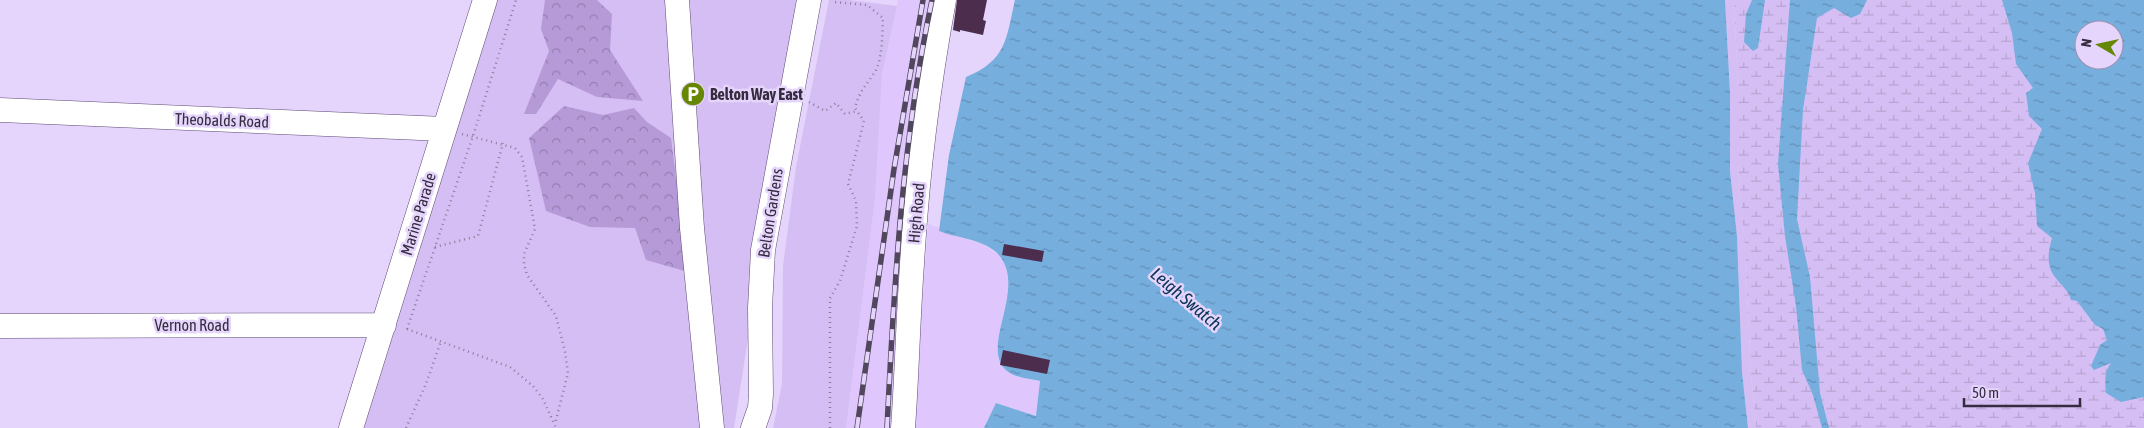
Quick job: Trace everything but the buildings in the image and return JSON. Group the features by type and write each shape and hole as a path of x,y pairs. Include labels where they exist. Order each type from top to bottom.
{"street":[{"name":"Marine Parade","path":"351,428 485,0"},
{"path":"677,0 692,228 712,428"},
{"name":"Belton Gardens","path":"752,428 760,408 761,394 760,308 765,231 809,0"},
{"name":"High Road","path":"903,428 912,263 922,150 932,67 944,0"},
{"name":"Theobalds Road","path":"0,110 444,129"},
{"name":"Vernon Road","path":"0,326 384,325"}],"path":[{"path":"407,329 473,136 516,0"},
{"path":"830,428 830,298 840,281 857,226 856,201 848,184 864,120 855,108 860,92 876,68 882,42 883,18 867,6 834,2"},
{"path":"809,102 826,111 836,104 846,114 857,111"},
{"path":"444,129 502,143 515,148 522,157 535,229 524,254 524,264 527,275 556,316 568,373 555,424"},
{"path":"435,247 478,236 502,143"},
{"path":"384,325 407,329 510,367 543,399 556,428"},
{"path":"406,428 426,384 442,341"}],"shaded area":[{"path":"898,0 942,0 897,428 846,428 875,199 882,74"},
{"path":"928,224 939,228 939,231 983,244 997,254 1006,266 1009,290 998,342 1015,376 1040,381 1037,416 996,403 984,428 913,428"}],"green space":[{"path":"495,0 801,0 734,428 362,428"},
{"path":"545,0 597,0 612,14 610,50 643,101 597,97 558,79 536,114 524,114 549,51 541,29"},
{"path":"829,0 849,0 897,6 882,74 875,199 846,428 773,428 782,384 783,266 796,167"},
{"path":"1725,0 1734,0 1738,89 1738,167 1756,428 1748,428 1742,372 1737,236 1730,171 1730,92"},
{"path":"1734,0 2144,0 2144,428 1756,428 1738,167 1738,89"},
{"path":"564,106 603,115 634,108 647,122 671,138 688,272 646,260 635,228 590,227 546,211 529,138"}],"water":[{"name":"Leigh Swatch","path":"1015,0 1725,0 1730,92 1730,171 1737,236 1742,372 1748,428 984,428 996,403 1036,416 1040,381 1013,375 1001,363 998,350 999,334 1007,300 1008,283 1005,266 996,252 976,241 939,231 949,155 966,77 990,63 997,55 1006,37"},
{"path":"1752,0 1765,0 1758,48 1753,51 1744,42 1746,14"},
{"path":"1790,0 1867,0 1860,14 1851,18 1834,8 1817,18 1803,110 1797,219 1810,277 1820,393 1829,428 1822,428 1813,395 1802,370 1778,164"},
{"path":"2002,0 2144,0 2144,397 2121,402 2106,393 2106,373 2111,363 2094,370 2091,366 2100,345 2107,340 2103,329 2095,325 2077,301 2071,300 2050,268 2049,253 2052,238 2037,226 2035,193 2028,163 2042,129 2029,116 2026,93 2033,88 2016,64 2012,33"}],"railway":[{"path":"857,428 894,169 923,0"},
{"path":"887,428 896,267 906,160 913,106 932,0"}],"place":[{"name":"Belton Way East","path":"693,94"}]}
